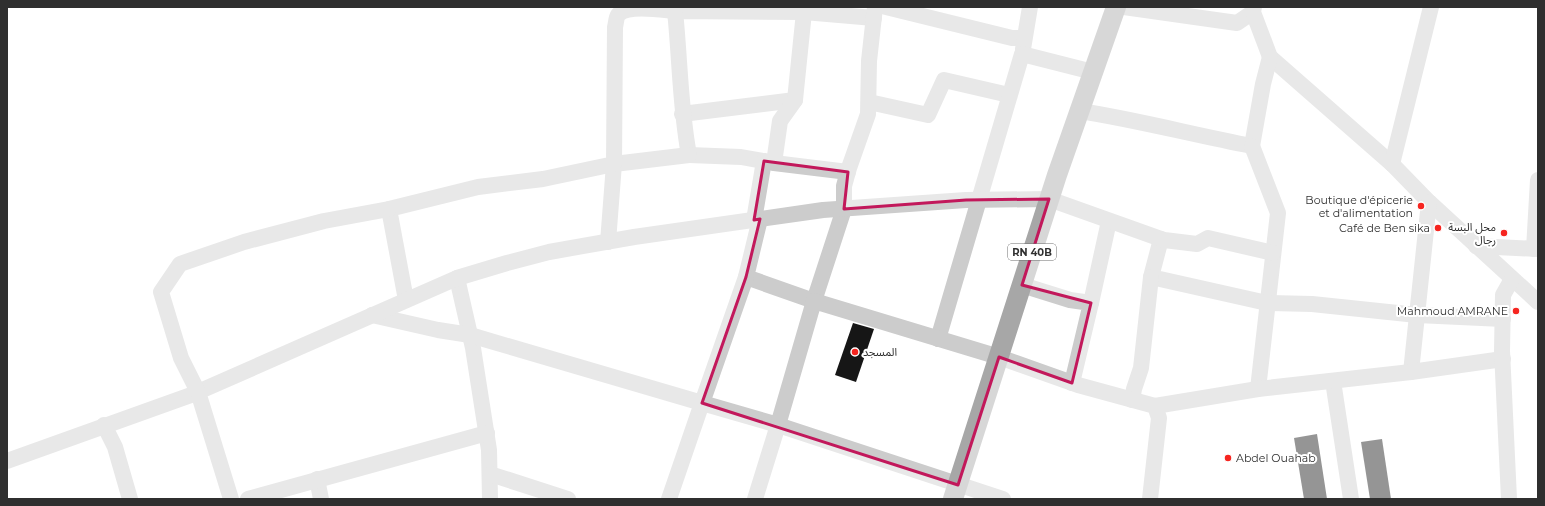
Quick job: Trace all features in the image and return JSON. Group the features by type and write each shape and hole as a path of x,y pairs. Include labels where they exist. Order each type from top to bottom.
{"main road":[{"name":"RN 40B","path":"956,492 1049,199 1116,7"}],"street":[{"path":"886,7 1012,38 1024,38"},
{"path":"938,339 1022,54 1030,7"},
{"path":"1124,7 1237,24 1254,9 1270,57 1392,164 1429,202 1538,302"},
{"path":"1392,164 1431,7"},
{"path":"608,242 614,164 615,28 618,16 624,10 640,8 675,11 804,9 874,12 868,114 844,186 844,209 814,301 755,499"},
{"path":"669,499 746,277 769,162 780,121 795,100 804,9"},
{"path":"675,11 681,72 682,114 689,155"},
{"path":"1022,54 1093,72"},
{"path":"1258,389 1278,213 1252,146 1263,84 1270,57"},
{"path":"869,102 928,115 944,80 1009,95"},
{"path":"682,114 795,100"},
{"path":"1080,111 1124,118 1186,133 1252,146"},
{"path":"231,499 198,392 181,358 161,292 180,264 244,242 324,221 389,209 478,188 543,179 614,164 689,155 741,157 848,172"},
{"path":"1476,246 1536,249 1538,180"},
{"path":"7,461 198,392 457,278 521,259 608,242 757,219 844,209 978,200 1049,199 1161,239 1196,244 1208,238 1273,253"},
{"path":"1411,372 1429,202"},
{"path":"389,209 406,300"},
{"path":"1072,383 1109,221"},
{"path":"1132,400 1141,368 1151,277 1161,239"},
{"path":"746,277 814,301 999,357 1072,383 1155,406 1258,389 1411,372 1503,359"},
{"path":"1151,277 1267,302 1312,304 1417,315 1503,319"},
{"path":"457,278 470,335 487,433 489,450 490,499"},
{"path":"1509,499 1503,359 1503,295 1512,279"},
{"path":"1022,285 1070,300 1091,303"},
{"path":"372,315 438,330 470,335 778,425 956,492 1003,499"},
{"path":"1333,381 1351,499"},
{"path":"1150,499 1160,418 1155,406"},
{"path":"104,425 115,447 130,499"},
{"path":"248,499 487,433"},
{"path":"490,474 568,499"},
{"path":"317,479 321,499"}],"highlighted area":[{"path":"764,161 848,172 844,209 966,200 1049,199 1022,285 1091,303 1072,383 999,357 958,485 702,403 746,277 760,219 754,220"}],"building":[{"name":"المسجد","path":"853,323 874,329 856,382 835,375"},
{"path":"1317,434 1327,499 1304,499 1294,438"},
{"path":"1382,439 1391,499 1370,499 1361,442"}],"place":[{"name":"Boutique d'épicerie et d'alimentation","path":"1421,206"},
{"name":"Café de Ben sika","path":"1438,228"},
{"name":"محل البسة رجال","path":"1504,233"},
{"name":"Mahmoud AMRANE","path":"1516,311"},
{"name":"المسجد","path":"855,352"},
{"name":"Abdel Ouahab","path":"1228,458"}]}
